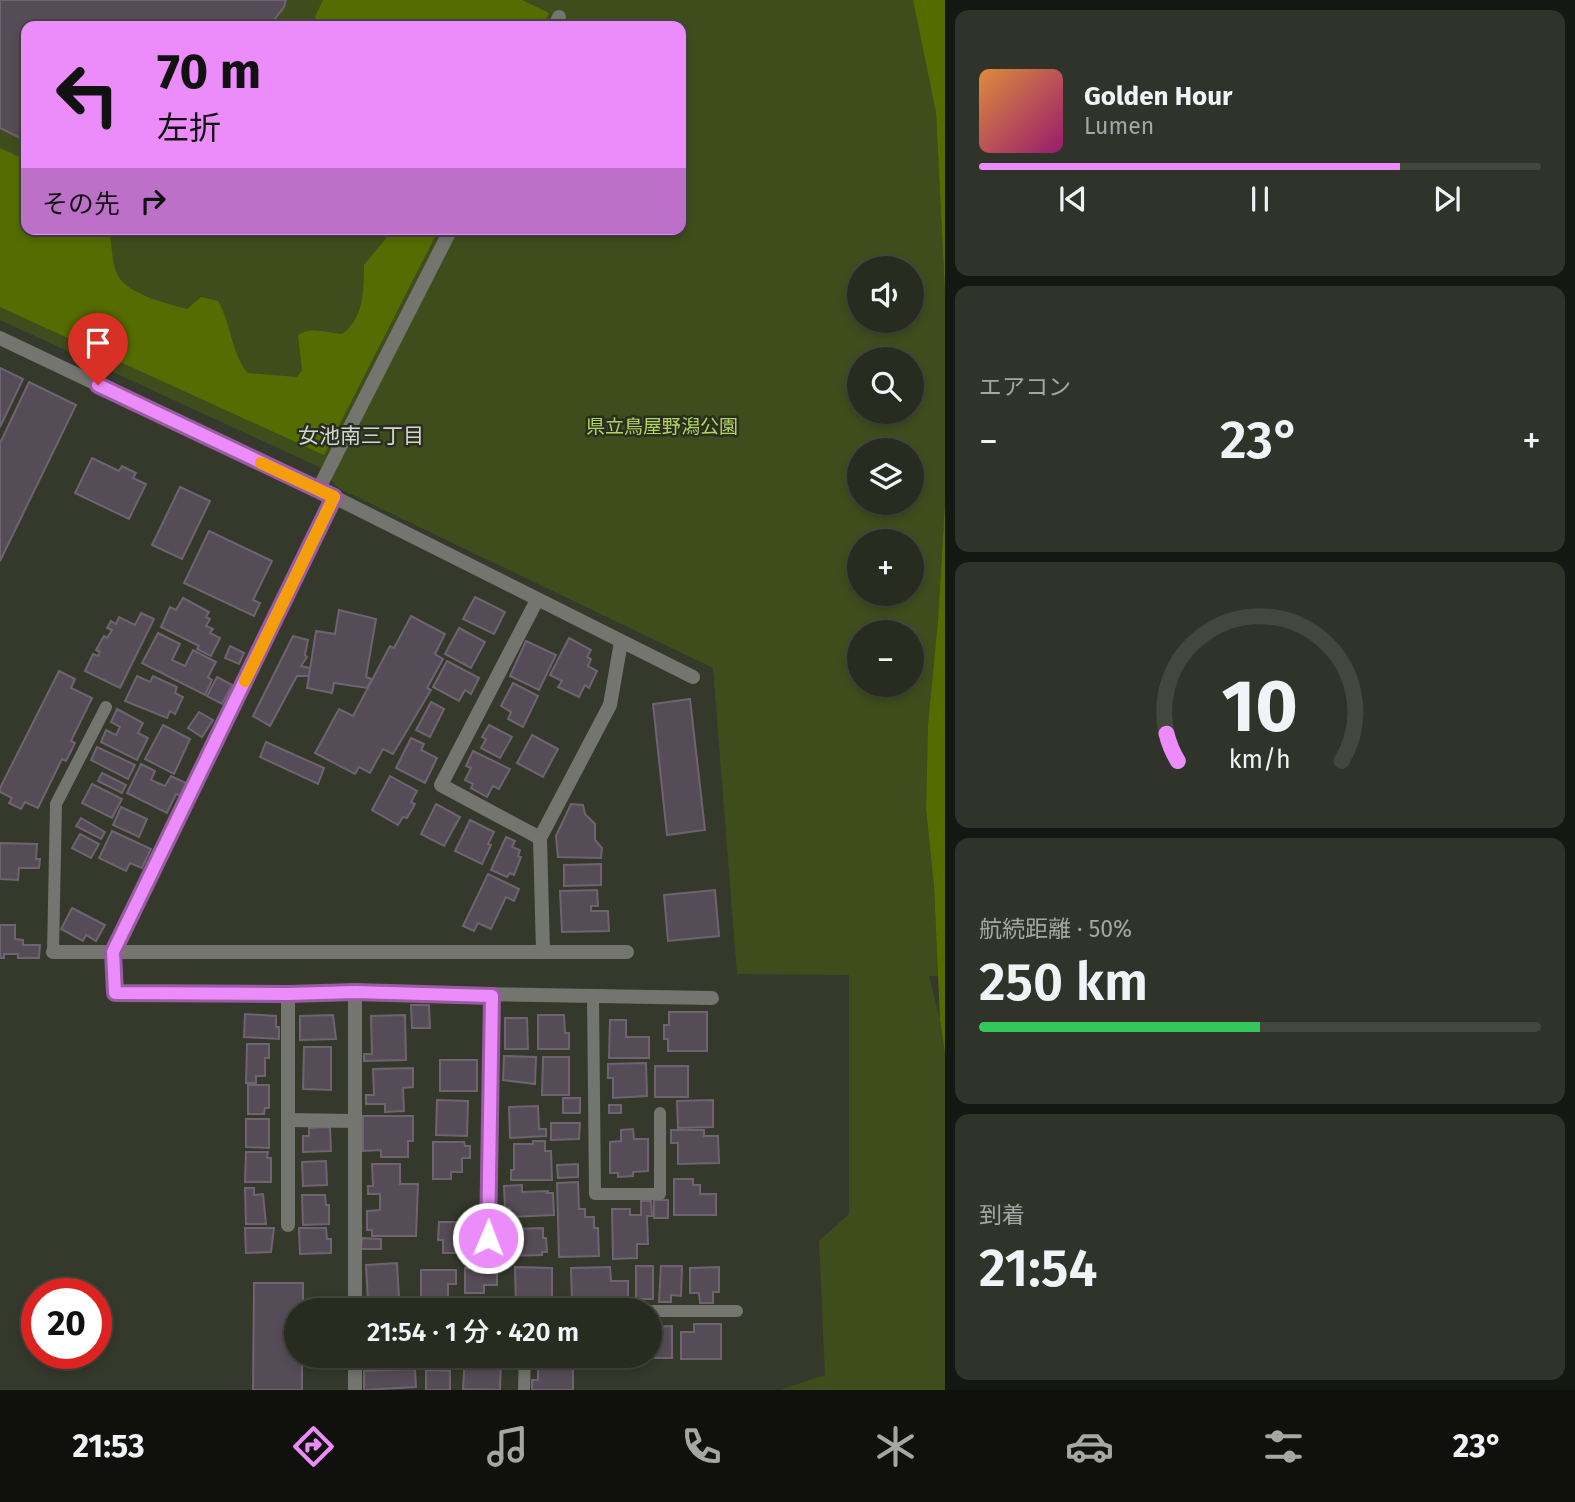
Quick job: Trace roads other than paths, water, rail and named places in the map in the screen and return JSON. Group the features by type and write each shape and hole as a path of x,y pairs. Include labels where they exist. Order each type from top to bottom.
{"street":[{"path":"318,490 448,235"},
{"path":"0,338 334,497 693,677"},
{"path":"334,497 113,952 115,993 355,992 712,998"},
{"path":"537,600 441,785 540,838"},
{"path":"543,952 540,838 610,705 621,642"},
{"path":"53,952 627,952"},
{"path":"355,992 355,1298"},
{"path":"288,994 288,1225"},
{"path":"288,1120 355,1121"},
{"path":"355,1368 355,1390"}],"lane":[{"path":"53,952 56,804 106,707"},
{"path":"488,1238 492,996"},
{"path":"593,997 595,1194 660,1194 660,1113"},
{"path":"662,1311 737,1311"},
{"path":"524,1390 525,1368"}],"district":[{"name":"女池南三丁目","path":"361,436"}],"park label":[{"name":"県立鳥屋野潟公園","path":"662,426"}]}
